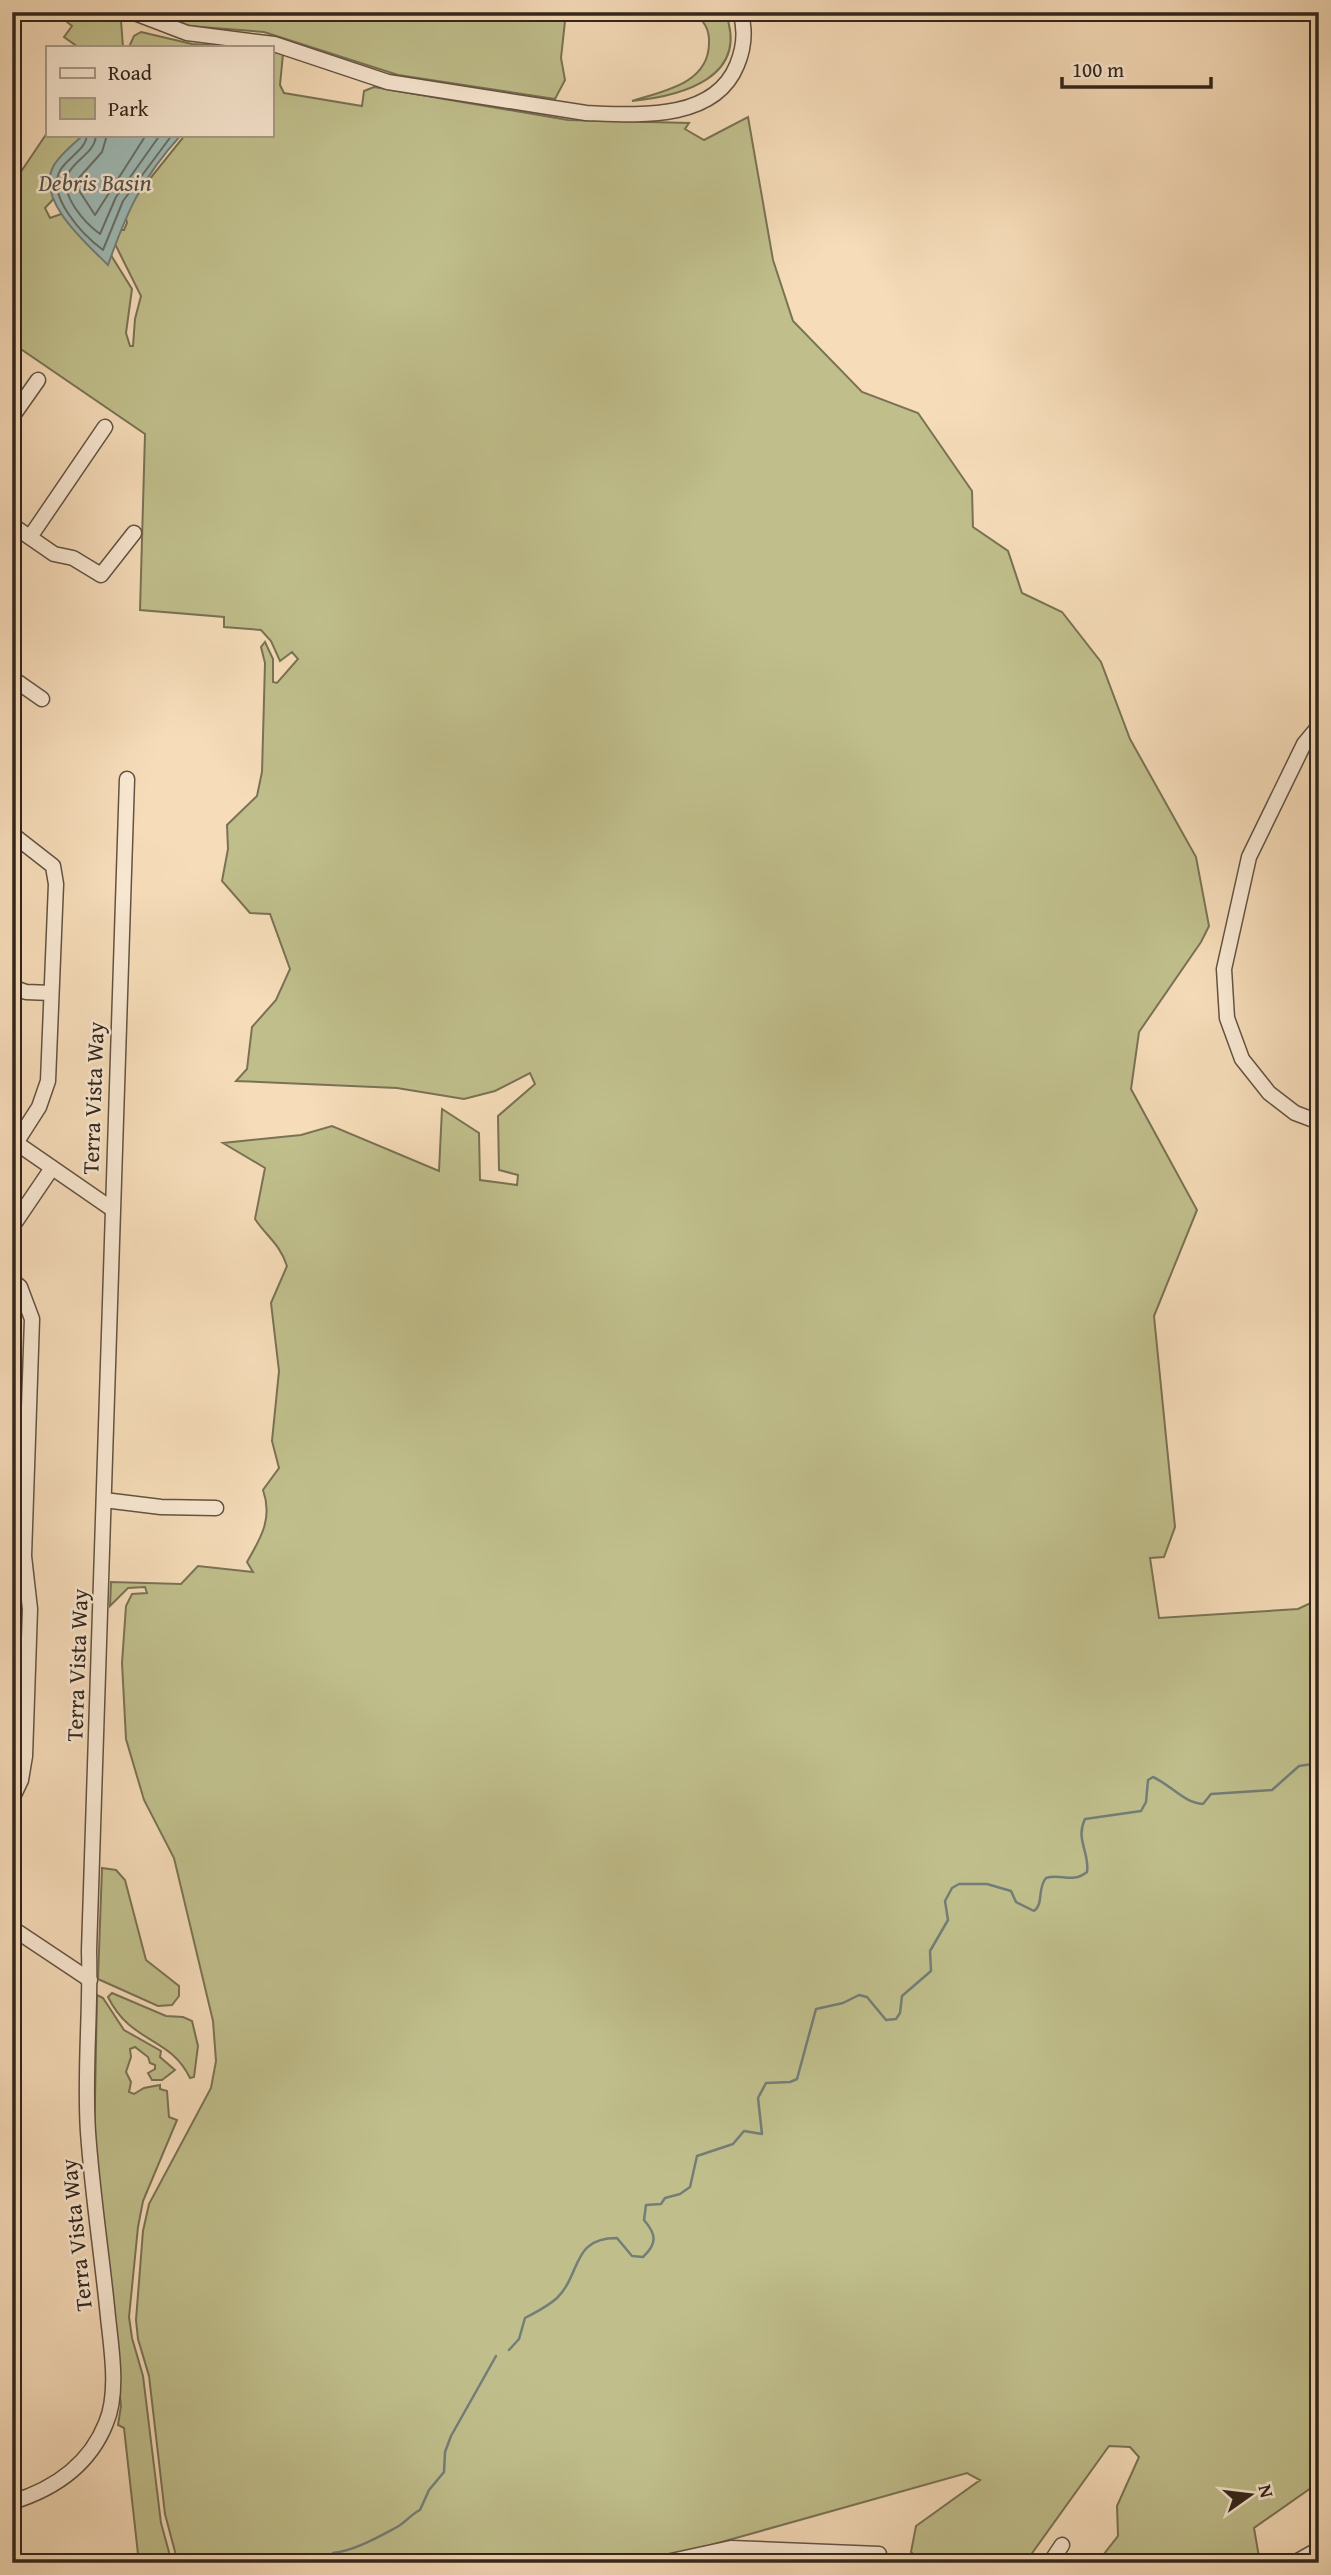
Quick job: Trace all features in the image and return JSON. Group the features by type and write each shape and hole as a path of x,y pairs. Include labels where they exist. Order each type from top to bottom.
{"street":[{"path":"132,12 187,33 274,44 388,82 573,111 614,114 676,110 701,103 717,93 735,71 742,53 744,36 740,12"},
{"path":"12,417 38,380"},
{"path":"30,537 105,427"},
{"path":"12,525 54,554 73,558 102,575 134,533"},
{"path":"12,678 42,699"},
{"path":"1319,726 1304,744 1249,857 1224,969 1227,1018 1242,1059 1269,1093 1295,1113 1319,1122"},
{"name":"Terra Vista Way","path":"12,2502 37,2495 66,2478 87,2456 107,2422 112,2392 111,2346 88,2130 112,1209 127,779"},
{"path":"12,834 38,852 52,866 56,884 48,1081 39,1107 14,1142 112,1209"},
{"path":"12,987 26,992 51,993"},
{"path":"12,1227 52,1168"},
{"path":"12,1280 20,1287 32,1319 23,1556 30,1609 25,1756 21,1780 12,1799"},
{"path":"104,1500 161,1507 216,1508"},
{"path":"12,1927 90,1980"},
{"path":"1050,2563 1062,2545"},
{"path":"726,2563 731,2547"},
{"path":"662,2563 731,2547 877,2558"},
{"path":"1296,2562 1319,2549"}],"green space":[{"path":"71,12 113,12 121,21 123,46 77,46 64,37 72,26 67,22"},
{"path":"160,12 566,12 561,58 565,80 555,99 398,75 264,32 188,26"},
{"path":"693,12 725,12 730,35 728,53 720,68 690,88 632,101 682,84 701,68 707,58 708,34 703,22"},
{"path":"141,32 192,44 222,46 129,46 134,36"},
{"path":"273,52 283,54 280,85 284,93 362,106 364,91 374,87 568,120 689,123 685,129 704,140 748,117 773,260 793,321 862,392 918,413 972,491 973,527 1008,551 1022,593 1062,612 1101,662 1130,739 1196,857 1209,926 1201,942 1139,1032 1131,1089 1197,1210 1154,1316 1175,1527 1164,1557 1150,1558 1159,1618 1298,1609 1319,1599 1318,2483 1254,2528 1260,2563 1091,2563 1100,2559 1118,2536 1117,2506 1139,2457 1130,2447 1109,2446 1025,2563 924,2563 911,2552 916,2526 980,2480 967,2473 647,2563 178,2563 165,2514 149,2376 138,2339 136,2320 143,2231 149,2204 211,2088 216,2061 213,2021 174,1858 144,1800 126,1739 122,1663 126,1606 132,1594 147,1593 145,1587 128,1588 110,1606 111,1582 181,1584 198,1566 253,1572 247,1562 261,1536 266,1519 263,1490 279,1468 272,1441 279,1371 271,1303 287,1266 277,1246 255,1219 265,1168 223,1143 301,1135 332,1126 439,1171 442,1109 479,1133 480,1180 517,1185 518,1175 499,1170 498,1116 535,1084 530,1073 495,1091 464,1099 397,1088 236,1081 247,1069 252,1027 276,1000 290,969 270,914 250,913 222,881 228,849 227,825 257,796 262,772 265,663 261,647 265,642 273,659 273,682 277,683 298,659 292,652 280,661 271,641 261,630 224,627 224,617 140,610 145,434 12,343 12,185 46,134 85,136 61,191 45,208 50,218 81,207 132,289 126,333 130,346 133,346 135,319 141,296 108,230 124,230 127,223 124,211 184,136 273,136"},
{"path":"102,1868 116,1870 125,1880 146,1960 179,1986 179,1996 172,2005 158,2006 98,1979"},
{"path":"112,1993 166,2016 183,2017 192,2021 198,2046 194,2077 190,2078 172,2054 128,2024 108,1997"},
{"path":"97,1995 103,1998 124,2030 161,2051 160,2057 175,2070 162,2080 152,2080 148,2073 155,2069 155,2065 135,2047 130,2049 131,2057 126,2072 131,2082 129,2092 134,2094 144,2088 160,2085 160,2089 167,2091 169,2117 177,2120 143,2201 129,2317 143,2376 161,2523 172,2563 139,2563 124,2428 118,2425 121,2406 94,2151"}],"water":[{"name":"Debris Basin","path":"82,136 180,136 137,196 108,265 66,221 51,194 53,167"}],"waterway":[{"path":"509,2350 519,2339 525,2318 545,2307 565,2288 584,2250 602,2240 617,2238 632,2256 643,2257 654,2239 644,2220 646,2205 661,2204 665,2198 680,2194 690,2187 697,2156 733,2144 744,2131 762,2134 758,2098 766,2083 797,2079 816,2009 843,2003 859,1995 867,1997 886,2020 896,2019 900,2013 902,1996 931,1971 930,1951 948,1920 945,1901 952,1888 959,1884 987,1884 1011,1891 1016,1902 1034,1911 1039,1904 1046,1878 1071,1878 1087,1872 1082,1840 1085,1819 1141,1811 1146,1802 1148,1780 1153,1777 1184,1797 1203,1804 1211,1794 1272,1790 1299,1766 1319,1763"},
{"path":"328,2563 333,2553 349,2550 374,2539 420,2510 429,2490 444,2472 445,2452 451,2436 496,2356"}]}
